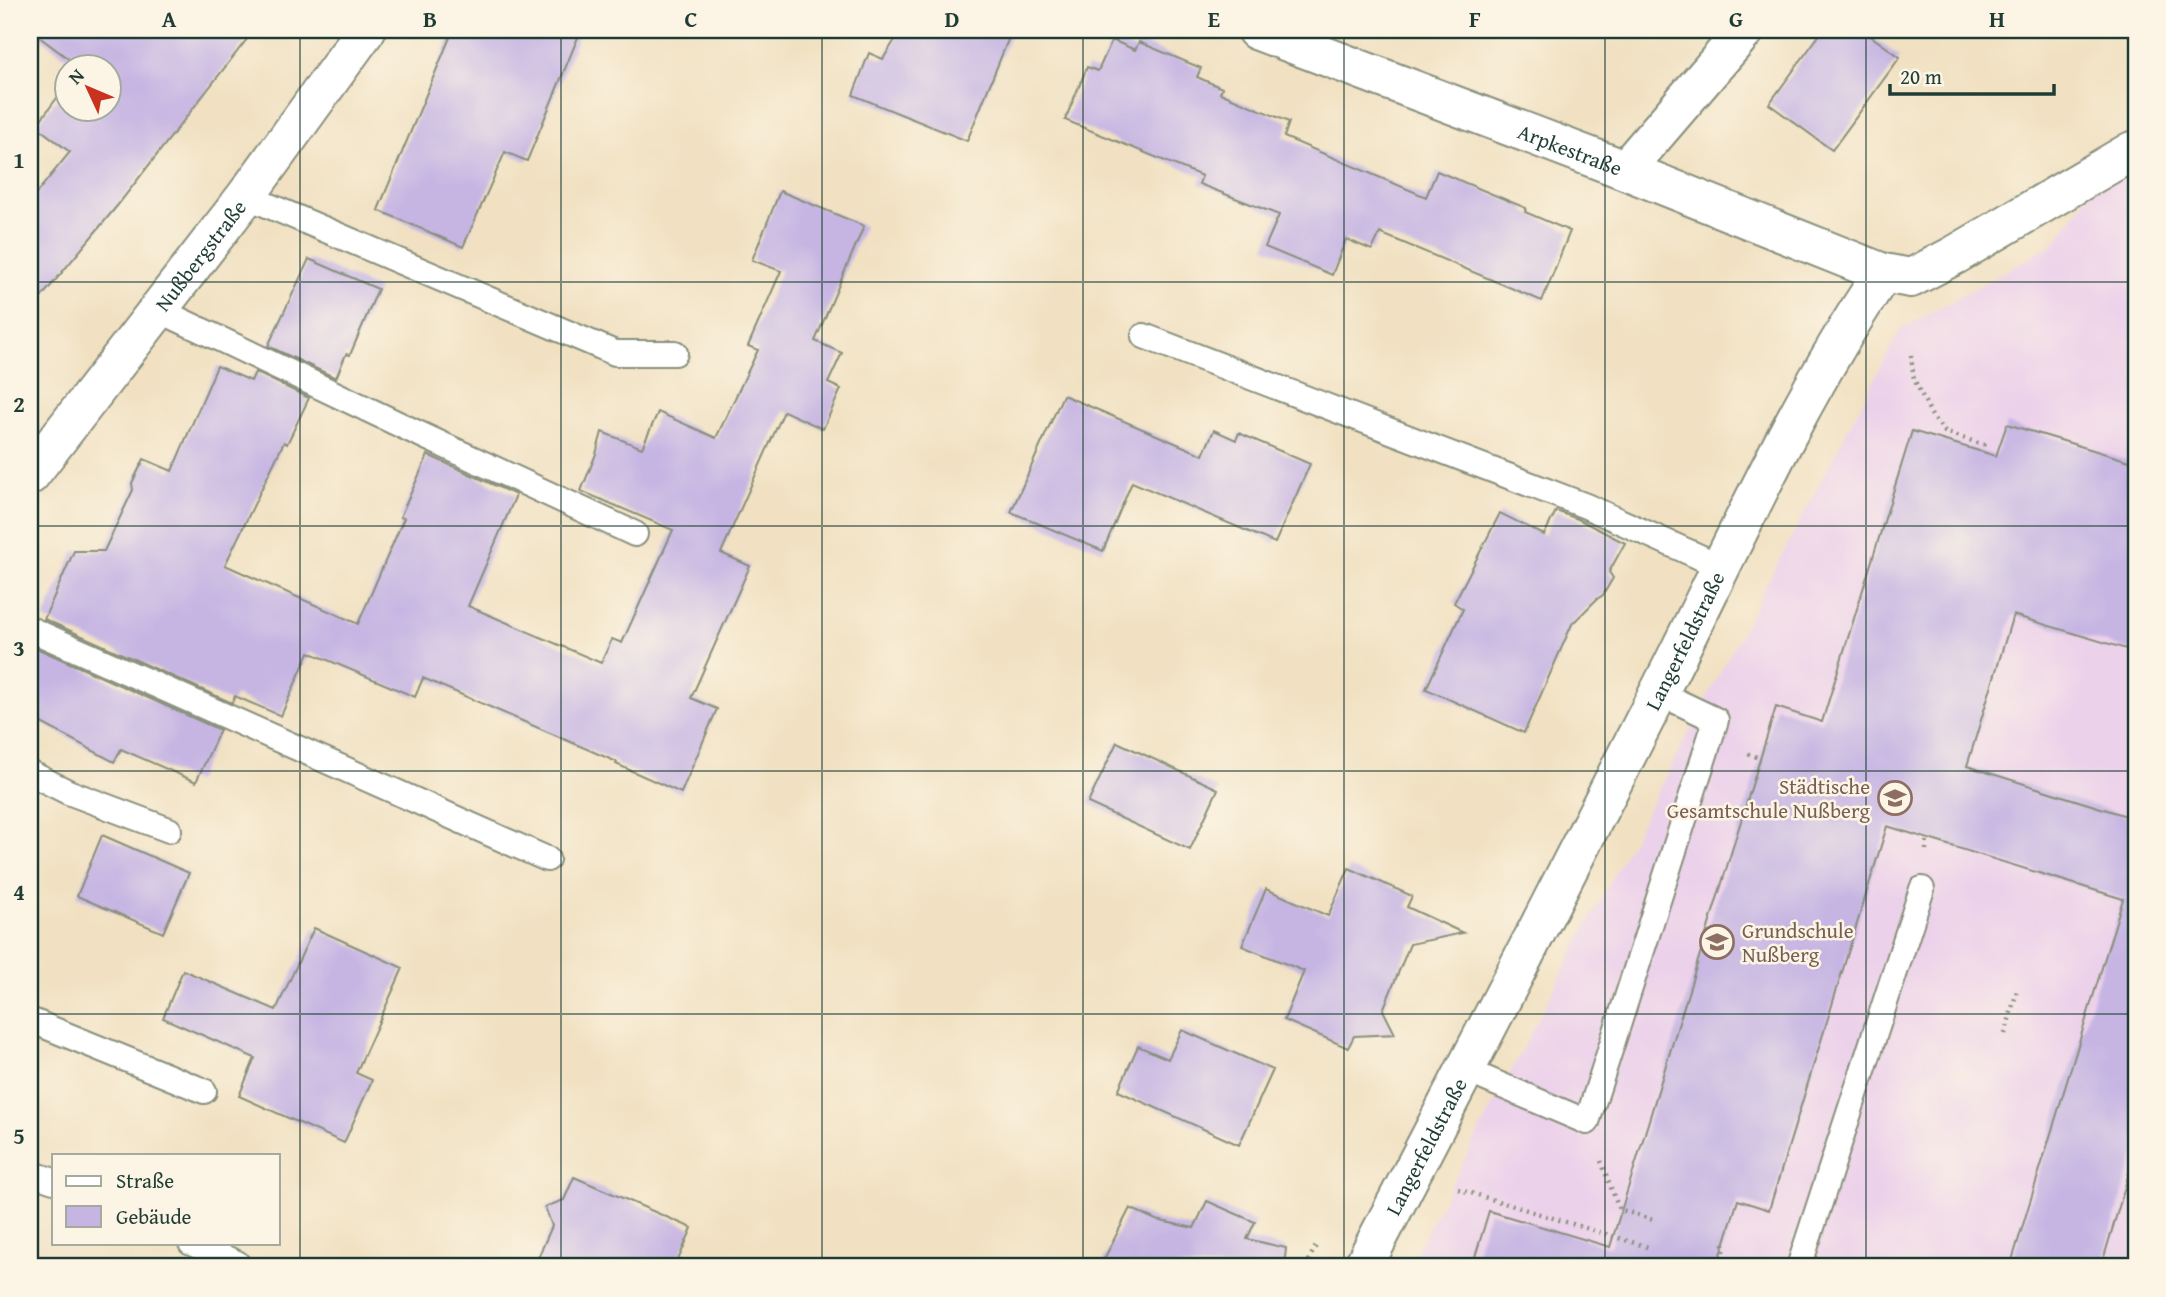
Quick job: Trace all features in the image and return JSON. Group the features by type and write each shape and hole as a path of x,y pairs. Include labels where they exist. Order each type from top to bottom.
{"street":[{"name":"Nußbergstraße","path":"30,475 246,196 366,30"},
{"name":"Arpkestraße","path":"1256,30 1884,272"},
{"path":"1625,170 1745,30"},
{"path":"1884,272 1911,278 2132,151"},
{"name":"Langerfeldstraße","path":"1363,1267 1659,693 1793,424 1857,312 1884,272"}],"lane":[{"path":"246,196 615,353 675,353"},
{"path":"159,310 635,534"},
{"path":"1144,336 1586,506 1722,566"},
{"path":"30,629 547,859"},
{"path":"1465,1070 1587,1122 1716,720 1659,693"},
{"path":"30,773 68,792 169,830"},
{"path":"1799,1267 1922,889"},
{"path":"30,1020 204,1091"},
{"path":"30,1173 52,1180"},
{"path":"193,1244 237,1264 236,1267"}],"path":[{"path":"1911,355 1914,379 1932,416 1945,432 1984,444 1982,452"},
{"path":"2005,1034 2018,987"},
{"path":"1587,1122 1619,1209 1656,1222"},
{"path":"1476,1194 1648,1247"},
{"path":"1724,1243 1724,1260 1750,1267"}],"shaded area":[{"name":"Städtische Gesamtschule Nußberg","path":"2136,125 2136,1267 1408,1267 1900,330 2054,244"}],"building":[{"path":"30,30 254,30 117,206 30,311 30,201 70,152 36,126 52,105 52,122 122,122 122,52 59,52"},
{"path":"453,30 581,30 527,161 505,152 463,247 378,210"},
{"path":"901,30 1012,30 967,141 853,95 869,53 883,59"},
{"path":"1823,30 1862,30 1900,57 1832,150 1769,104"},
{"path":"1112,40 1135,50 1139,42 1201,68 1197,77 1222,88 1220,93 1289,122 1284,137 1426,197 1437,171 1526,208 1525,212 1570,231 1542,301 1380,233 1372,250 1346,239 1332,275 1265,247 1279,215 1199,184 1202,176 1065,120 1087,67 1098,71"},
{"path":"780,191 864,226 815,341 842,353 828,383 841,389 823,429 784,411 721,553 750,566 691,698 717,709 681,793 616,764 617,762 423,678 415,697 309,652 281,716 235,696 232,703 44,619 74,551 104,551 133,490 132,483 144,459 172,471 217,366 251,381 255,372 309,398 287,444 284,442 225,565 358,624 404,518 400,517 428,455 516,495 468,606 601,663 612,639 622,643 673,530 581,491 602,432 642,448 658,412 716,438 758,350 748,346 781,271 752,260"},
{"path":"309,259 378,289 350,355 346,354 336,378 268,346"},
{"path":"1063,395 1203,455 1214,430 1236,440 1239,433 1310,464 1275,543 1132,482 1103,551 1011,512"},
{"path":"2007,424 2136,463 2136,652 2013,615 1967,766 2136,819 2136,1150 2101,1267 2010,1267 2123,899 1887,826 1769,1210 1738,1200 1717,1267 1472,1267 1489,1211 1610,1247 1776,707 1822,722 1912,431 1996,456"},
{"path":"1556,511 1625,543 1609,572 1613,578 1603,595 1572,624 1524,733 1426,689 1463,609 1454,603 1500,513 1544,535"},
{"path":"32,646 220,730 196,782 121,749 114,762 30,717"},
{"path":"1117,742 1218,789 1190,850 1088,803"},
{"path":"102,835 189,873 163,933 77,896"},
{"path":"1349,868 1412,896 1407,907 1463,933 1410,944 1383,1010 1395,1034 1354,1036 1348,1048 1284,1020 1304,971 1242,946 1266,889 1328,916"},
{"path":"314,928 403,968 356,1073 372,1080 344,1143 239,1096 255,1058 163,1018 183,970 276,1010"},
{"path":"1182,1030 1273,1070 1239,1145 1118,1091 1138,1046 1168,1059"},
{"path":"574,1177 692,1228 675,1267 534,1267 552,1226 545,1207 564,1200"},
{"path":"1207,1201 1255,1222 1247,1239 1286,1248 1284,1267 1100,1267 1130,1208 1156,1220 1194,1228"}],"place":[{"name":"Städtische Gesamtschule Nußberg","path":"1895,798"},
{"name":"Grundschule Nußberg","path":"1717,942"}]}
